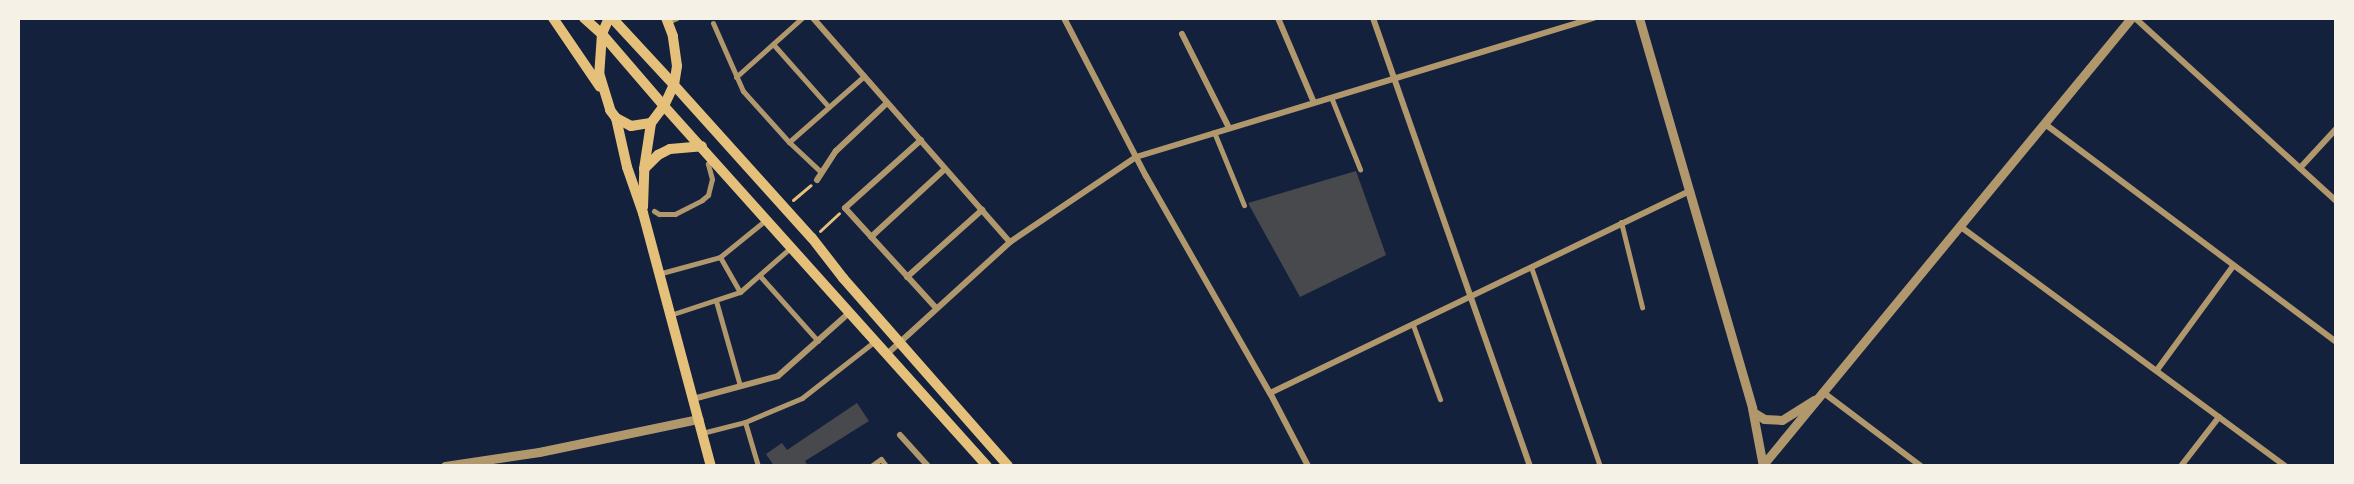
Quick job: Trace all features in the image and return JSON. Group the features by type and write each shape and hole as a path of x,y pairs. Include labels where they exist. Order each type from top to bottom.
{"main road":[{"path":"553,18 604,94 616,118 627,167 648,212"},
{"path":"584,18 602,34 987,466"},
{"path":"604,94 599,73 602,34 610,18 674,85 812,238 1008,466"},
{"path":"670,19 676,66 674,85 664,106 651,123 644,169 658,274 711,466"},
{"path":"616,118 631,126 651,123"},
{"path":"644,169 658,155 670,148 702,146"}],"street":[{"path":"736,77 802,18"},
{"path":"813,18 1010,242"},
{"path":"1064,18 1136,157 1270,393 1308,466"},
{"path":"1278,18 1314,103"},
{"path":"1373,18 1530,466"},
{"path":"887,354 1010,242 1136,157 1594,18"},
{"path":"1639,18 1752,412 1763,466"},
{"path":"1763,466 2133,18 2336,201"},
{"path":"713,23 743,91 789,142 821,172"},
{"path":"1182,34 1229,128"},
{"path":"773,44 829,107"},
{"path":"789,142 864,75"},
{"path":"1331,97 1360,169"},
{"path":"817,180 836,151 887,103"},
{"path":"2045,124 2336,342"},
{"path":"2300,168 2336,129"},
{"path":"1214,132 1244,205"},
{"path":"921,140 845,208 936,308"},
{"path":"648,212 675,214 702,201 708,195 712,179 708,164 713,159"},
{"path":"871,237 945,169"},
{"path":"1270,393 1688,192"},
{"path":"907,277 982,210"},
{"path":"658,274 720,257 767,219"},
{"path":"1622,222 1642,307"},
{"path":"1961,227 2285,466"},
{"path":"670,315 716,302 740,292 791,246"},
{"path":"720,257 740,292"},
{"path":"2157,370 2233,266"},
{"path":"1531,267 1600,466"},
{"path":"760,276 818,341"},
{"path":"716,302 740,386"},
{"path":"693,399 778,376 850,312"},
{"path":"1413,325 1440,399"},
{"path":"702,433 745,422 802,398 875,341"},
{"path":"1752,412 1764,419 1782,420 1824,393"},
{"path":"1824,393 1921,466"},
{"path":"2181,466 2219,417"},
{"path":"445,466 539,452 699,419"},
{"path":"745,422 758,466"},
{"path":"900,435 928,466"},
{"path":"871,466 881,459 886,466"}],"path":[{"path":"785,208 817,180"},
{"path":"812,238 845,208"}],"building":[{"path":"1356,171 1386,255 1300,297 1248,203"},
{"path":"857,403 869,421 805,461 808,466 774,466 766,454 782,443 787,450"}]}
